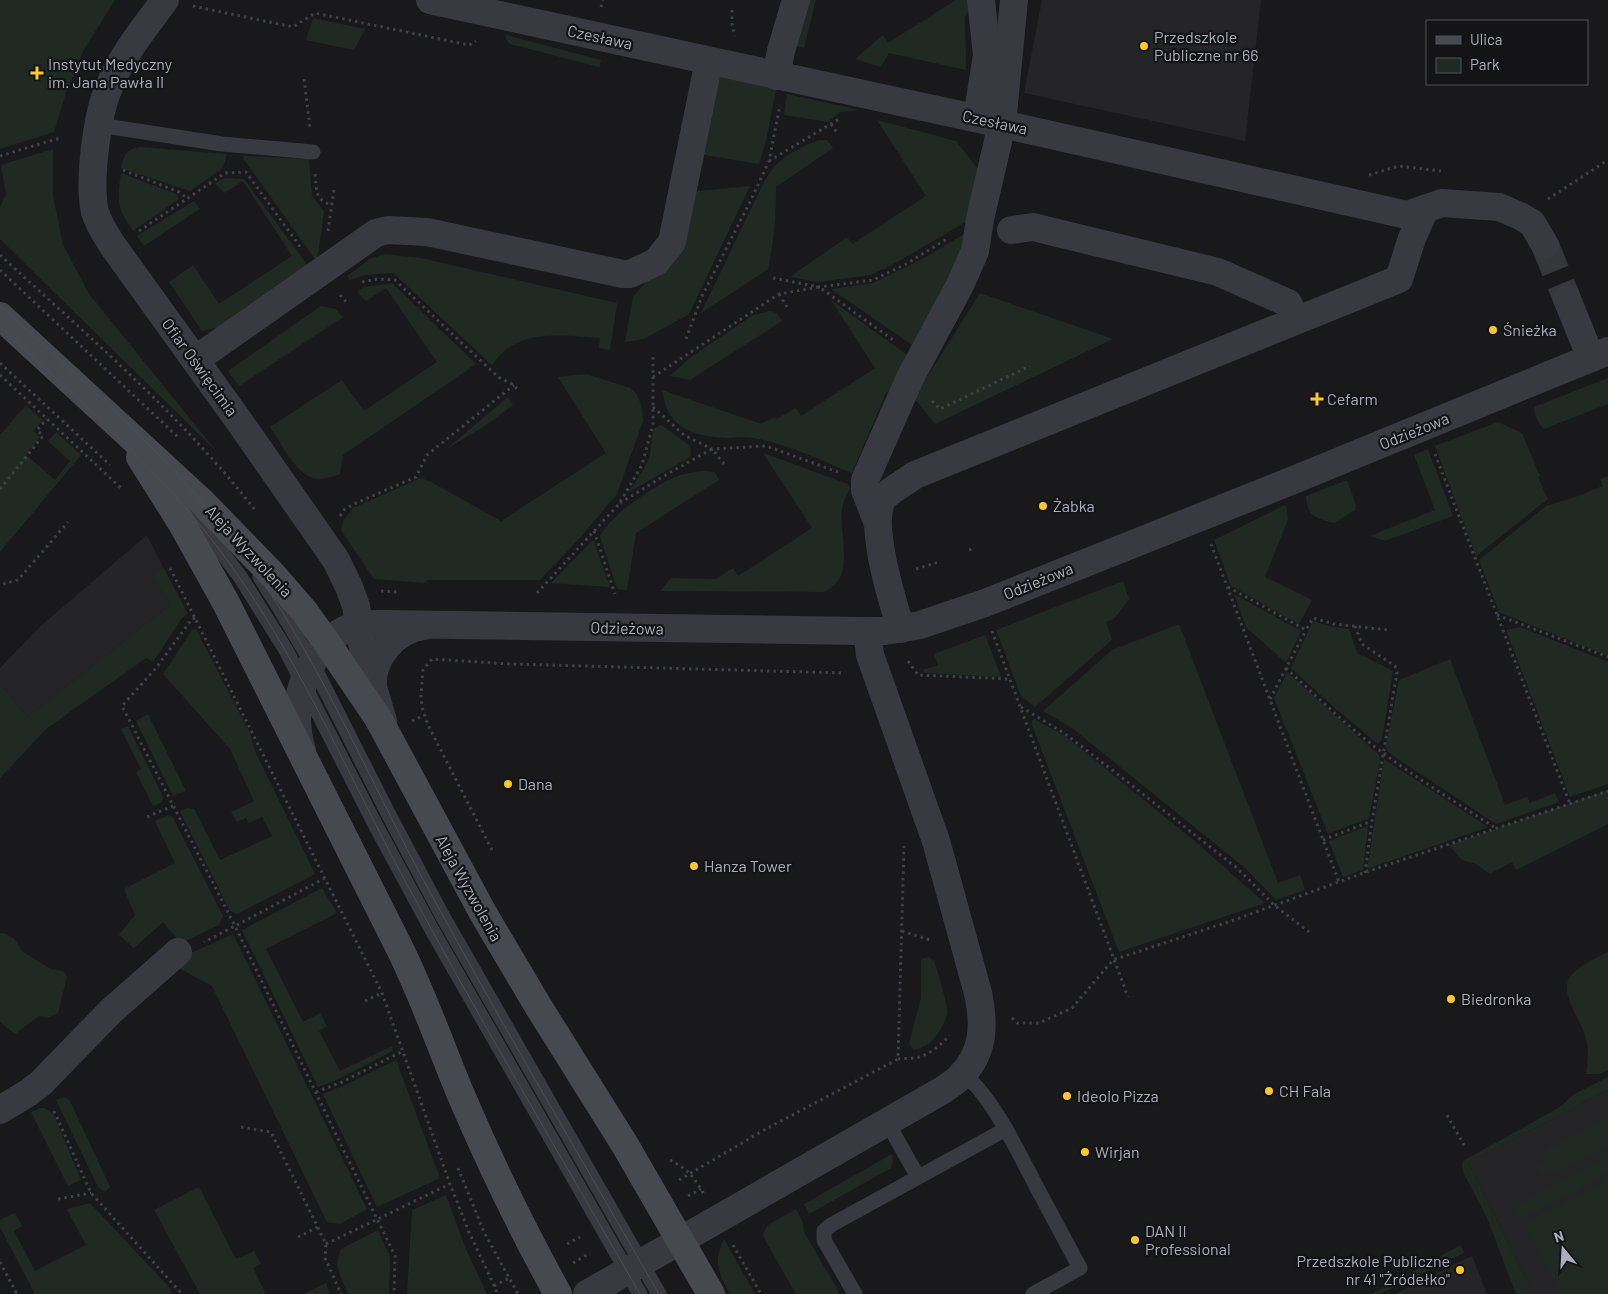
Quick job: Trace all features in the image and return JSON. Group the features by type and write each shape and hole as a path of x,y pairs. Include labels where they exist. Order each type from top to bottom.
{"street":[{"name":"Czesława","path":"430,0 990,121 1407,215 1442,203 1499,207 1532,223 1545,245"},
{"path":"776,76 781,51 796,0"},
{"path":"981,0 987,55 990,121"},
{"path":"901,629 891,598 877,521 865,490 865,480 910,378 960,286 975,251 990,121 1014,0"},
{"name":"Ofiar Oświęcimia","path":"176,2 138,38 114,77 105,97 110,127 94,157 93,187 95,211 99,223 113,246 332,554 349,587 356,606 365,660 387,734"},
{"path":"195,360 376,233 388,230 427,232 623,274 630,274 656,262 672,242 709,61"},
{"path":"877,521 884,497 915,475 1398,279 1412,238 1425,209"},
{"path":"1011,230 1033,227 1218,272 1288,303 1296,320"},
{"path":"1567,299 1599,355"},
{"path":"0,316 114,421 141,459"},
{"name":"Odzieżowa","path":"315,663 342,632 360,625 371,624 867,631 901,629 933,622 1290,481 1599,355"},
{"name":"Aleja Wyzwolenia","path":"114,421 202,502 271,573 307,616 315,663 387,734 443,842 488,922 625,1145 712,1294"},
{"name":"Aleja Wyzwolenia","path":"141,459 166,497 230,612 401,951 494,1170 558,1294"},
{"name":"Odzieżowa","path":"373,691 373,675 376,663 388,646 410,630 420,626 433,625"},
{"path":"587,1294 636,1276 680,1240 943,1090 962,1075 974,1059 980,1043 982,1011 936,841 870,655 867,631"},
{"path":"311,772 302,750 298,729 298,708 315,663"},
{"path":"0,1110 41,1083 111,1011 178,952"}],"lane":[{"path":"110,127 222,144 313,152"},
{"path":"141,459 189,512 241,578 268,620 315,663 391,818 636,1276"},
{"path":"315,663 376,826 420,908 636,1276 659,1294"},
{"path":"962,1075 970,1079 1006,1129 1080,1268 1033,1294"},
{"path":"887,1122 918,1177"},
{"path":"855,1294 824,1240 824,1231 831,1225 1006,1129"}],"path":[{"path":"601,8 603,0"},
{"path":"176,2 294,28 315,13 469,45"},
{"path":"732,10 733,31 738,40"},
{"path":"304,79 313,152"},
{"path":"686,339 702,296 769,161 779,111"},
{"path":"769,161 841,118"},
{"path":"831,124 838,134"},
{"path":"110,127 115,167 179,192 187,198"},
{"path":"0,156 60,138"},
{"path":"1541,203 1608,160"},
{"path":"138,231 225,173 246,172 319,273"},
{"path":"200,189 203,194"},
{"path":"318,192 318,197 322,202 331,204"},
{"path":"653,377 778,294 873,280 906,264 980,220"},
{"path":"0,255 186,430 259,516"},
{"path":"356,283 377,278 395,280 498,377 514,386 519,392"},
{"path":"773,278 819,287 889,337"},
{"path":"778,294 788,306"},
{"path":"537,593 619,504 642,465 653,424 653,356"},
{"path":"0,363 115,469"},
{"path":"927,395 940,409 1030,366"},
{"path":"0,375 124,491"},
{"path":"338,522 342,513 349,506 416,477 427,455 514,386"},
{"path":"653,407 684,435 712,449 724,465"},
{"path":"0,489 44,436 37,430 47,419"},
{"path":"619,504 669,472 712,449 766,446 844,474"},
{"path":"1435,453 1570,804"},
{"path":"4,584 18,580 68,522"},
{"path":"594,530 616,594"},
{"path":"1208,536 1339,882"},
{"path":"915,569 939,562"},
{"path":"169,567 382,993 450,1184 469,1232 498,1294"},
{"path":"1227,586 1306,630"},
{"path":"373,591 398,592"},
{"path":"1497,615 1608,657"},
{"path":"195,618 192,619 156,668 122,706 235,926 395,1256 394,1294"},
{"path":"1270,700 1313,618 1334,624 1388,630"},
{"path":"989,623 1128,997"},
{"path":"1355,626 1362,644 1395,666 1397,672 1365,873"},
{"path":"492,850 428,726 423,712 421,696 423,670 432,659 557,665 877,673 908,662 918,675 1010,679"},
{"path":"1286,668 1343,720 1383,752 1497,829"},
{"path":"1020,706 1064,733 1116,773 1237,868 1274,905 1309,932"},
{"path":"1011,1017 1017,1023 1039,1023 1072,1008 1113,960 1608,791"},
{"path":"147,817 173,806"},
{"path":"1323,840 1372,821"},
{"path":"898,1059 905,838"},
{"path":"209,940 325,878"},
{"path":"902,931 937,943"},
{"path":"365,1001 382,993"},
{"path":"675,1182 764,1130 898,1059 919,1057 932,1050 946,1039 952,1030"},
{"path":"316,1092 342,1082 402,1051"},
{"path":"41,1083 91,1193 182,1294"},
{"path":"1447,1115 1465,1147"},
{"path":"241,1127 271,1132 326,1244 325,1258 341,1294"},
{"path":"326,1244 450,1184"},
{"path":"683,1200 701,1189"},
{"path":"58,1199 91,1193"},
{"path":"298,1237 318,1227"},
{"path":"732,1242 761,1294"},
{"path":"0,1262 17,1294"},
{"path":"494,1286 516,1274"}],"shaded area":[{"name":"Przedszkole Publiczne nr 66","path":"1042,0 1261,0 1245,141 1024,93"},
{"path":"147,535 163,567 150,576 171,604 27,717 0,683 0,668 43,624"},
{"path":"1608,1090 1608,1294 1534,1294 1468,1163"},
{"name":"Przedszkole Publiczne nr 41 \"Źródełko\"","path":"1472,1256 1487,1294 1395,1294 1455,1264"}],"green space":[{"name":"Instytut Medyczny im. Jana Pawła II","path":"0,0 115,0 83,51 65,96 54,132 0,149"},
{"path":"808,0 816,0 804,48 796,46"},
{"path":"956,0 969,0 968,12 965,16 966,70 889,53 881,67 855,59 883,35 888,43"},
{"path":"313,18 365,29 354,50 306,40"},
{"path":"506,35 601,60 599,67 510,44 506,39"},
{"path":"714,76 776,89 766,141 759,164 699,154"},
{"path":"787,94 859,110 840,112 828,122 784,115"},
{"path":"877,120 956,141 978,169 971,219 892,265 871,275 818,282 790,277 847,237 852,244 926,196"},
{"path":"819,140 827,140 833,148 776,187 776,208 768,269 701,313 770,173 780,161 802,147"},
{"path":"140,147 227,154 223,168 190,191 121,168 126,153"},
{"path":"53,149 53,196 63,245 89,294 217,452 0,239 0,207 6,194 1,165"},
{"path":"244,156 309,159 312,196 324,211 317,262 243,158"},
{"path":"121,173 176,194 179,199 133,231 119,204"},
{"path":"225,178 244,179 311,270 227,325 202,331 169,282 193,265 219,304 292,256 243,181 224,193 215,183"},
{"path":"750,186 689,314 644,339 625,342 633,297 656,270 688,192"},
{"path":"194,201 200,209 144,246 137,236"},
{"path":"969,231 961,254 915,347 831,289 873,283 928,256"},
{"path":"384,254 421,258 617,303 610,350 599,348 600,338 540,336 518,342 508,348 492,365 393,273 366,275 350,280 347,276 370,259"},
{"path":"392,283 476,364 343,455 340,474 330,477 313,478 295,464 270,427 342,380 364,411 437,362 386,288 366,301 357,292 363,287"},
{"path":"980,293 1113,339 935,424 914,398"},
{"path":"831,300 910,357 895,386 886,393 852,473 782,445 750,438 702,435 694,433 674,420 666,408 662,390 761,424 775,417 777,419 795,408 801,416 875,368"},
{"path":"321,306 336,309 343,317 239,386 228,371"},
{"path":"770,311 777,313 782,321 690,380 670,376 691,357 753,315"},
{"path":"586,374 630,388 636,393 641,404 643,421 617,494 579,539 540,580 427,580 426,583 374,579 341,530 343,521 353,508 421,478 501,521 606,453 558,377"},
{"path":"1608,378 1608,404 1544,429 1538,421 1534,407"},
{"path":"508,397 513,405 483,427 445,450"},
{"path":"26,405 43,420 33,431 40,437 26,455 55,480 70,461 48,441 56,432 81,455 0,552 0,435"},
{"path":"1498,422 1522,433 1548,499 1476,556 1435,446"},
{"path":"661,425 689,445 691,450 690,457 629,492 650,456 653,429"},
{"path":"1428,449 1453,516 1385,541 1370,536 1435,510 1414,455"},
{"path":"763,453 848,484 850,489 843,502 842,515 844,565 841,576 835,585 824,592 660,591 671,578 716,579 733,568 738,576 812,528"},
{"path":"704,471 715,472 719,480 636,533 627,590 617,589 600,536 605,528 631,504 660,484 682,475"},
{"path":"1608,476 1608,656 1499,612 1479,560 1546,506 1603,486 1600,479"},
{"path":"1347,480 1356,505 1355,510 1334,523 1314,516 1308,508 1306,496"},
{"path":"1285,505 1288,519 1265,577 1312,600 1299,624 1231,586 1214,540"},
{"path":"594,539 610,587 551,583"},
{"path":"163,567 188,614 182,618 153,662 146,658 46,729 0,778 0,683 27,717 171,604 150,576"},
{"path":"1123,581 1129,599 1115,618 1106,622 1112,640 1035,707 1021,696 996,630"},
{"path":"1234,594 1301,631 1286,663 1246,627"},
{"path":"1313,621 1333,627 1349,629 1357,653 1393,671 1382,739 1378,744 1291,668"},
{"path":"1179,624 1278,883 1300,875 1305,890 1276,900 1245,868 1072,728 1043,711 1112,650"},
{"path":"1520,627 1608,662 1608,784 1570,797 1506,630"},
{"path":"196,629 250,733 255,751 315,874 237,914 230,911 180,811 187,808 194,809 220,860 272,836 262,817 249,823 246,818 237,822 231,812 254,801 230,749 163,674 192,630"},
{"path":"985,635 1001,677 924,673 923,670 938,665 934,654"},
{"path":"1450,659 1505,805 1527,797 1530,803 1555,793 1559,802 1496,824 1386,750 1399,680"},
{"path":"1287,672 1379,755 1380,761 1369,818 1328,834 1274,698"},
{"path":"148,714 186,791 173,796 136,721"},
{"path":"1034,719 1065,736 1192,839 1265,903 1119,952 1031,722"},
{"path":"128,726 163,797 162,802 153,806 136,772 141,769 121,729"},
{"path":"1384,759 1488,827 1367,869"},
{"path":"1608,790 1608,824 1516,870 1512,862 1490,874 1476,864 1462,860 1449,845"},
{"path":"169,815 173,818 223,916 219,925 181,943 163,922 134,948 119,935 135,915 124,889 175,863 155,821"},
{"path":"1368,826 1363,870 1343,877 1329,841"},
{"path":"322,888 337,913 266,949 303,1022 320,1013 327,1026 319,1031 340,1071 392,1046 393,1051 318,1087 242,930"},
{"path":"0,933 14,939 23,952 51,969 62,971 67,977 58,1013 47,1018 39,1016 15,1034 0,1022"},
{"path":"233,934 367,1209 340,1224 327,1222 212,986 173,965 182,957"},
{"path":"1608,952 1608,1070 1600,1074 1586,1074 1588,1054 1586,1040 1570,1001 1567,987 1568,981 1585,964"},
{"path":"929,957 934,961 936,967 945,997 947,1013 943,1025 936,1036 926,1045 914,1050 909,1044 921,998 921,961"},
{"path":"396,1060 440,1178 377,1207 323,1094"},
{"path":"1608,1077 1608,1090 1468,1163 1534,1294 1516,1294 1487,1218 1463,1172 1463,1161 1560,1107 1574,1094"},
{"path":"64,1097 70,1101 110,1187 105,1192 98,1187 56,1100"},
{"path":"45,1108 53,1113 81,1180 68,1186 31,1112"},
{"path":"1608,1117 1608,1145 1554,1175 1551,1170 1540,1176 1536,1168 1546,1162 1541,1153"},
{"path":"892,1154 891,1168 809,1214 804,1204"},
{"path":"1608,1156 1608,1173 1520,1219 1514,1207"},
{"path":"1608,1180 1608,1294 1561,1294 1524,1223"},
{"path":"199,1187 236,1259 254,1251 261,1264 253,1268 266,1294 200,1294 154,1210"},
{"path":"446,1195 465,1247 487,1294 407,1294 412,1210"},
{"path":"90,1203 169,1287 172,1294 35,1294 0,1227 0,1220 15,1213 22,1226 14,1231 35,1271 86,1245 67,1209"},
{"path":"796,1209 803,1223 804,1232 840,1294 796,1294 765,1240 763,1234 768,1225"},
{"path":"378,1230 390,1257 389,1294 348,1294 338,1267 341,1249"},
{"path":"724,1239 755,1294 730,1294 722,1280 718,1261"},
{"path":"1461,1245 1464,1253 1380,1294 1371,1294"},
{"path":"326,1283 330,1294 304,1294"}],"tunnel":[{"path":"1545,245 1567,299"}],"tram line":[{"path":"0,305 95,392 156,452 213,515 240,549 266,587 291,626 335,706 447,923 659,1294"},
{"path":"0,327 88,408 144,463 197,522 249,591 296,670 402,875 460,981 640,1294"}],"place":[{"name":"Przedszkole Publiczne nr 66","path":"1144,46"},
{"name":"Instytut Medyczny im. Jana Pawła II","path":"37,73"},
{"name":"Śnieżka","path":"1493,330"},
{"name":"Cefarm","path":"1317,399"},
{"name":"Żabka","path":"1043,506"},
{"name":"Dana","path":"508,784"},
{"name":"Hanza Tower","path":"694,866"},
{"name":"Biedronka","path":"1451,999"},
{"name":"CH Fala","path":"1269,1091"},
{"name":"Ideolo Pizza","path":"1067,1096"},
{"name":"Wirjan","path":"1085,1152"},
{"name":"DAN II Professional","path":"1135,1240"},
{"name":"Przedszkole Publiczne nr 41 \"Źródełko\"","path":"1460,1270"}]}
